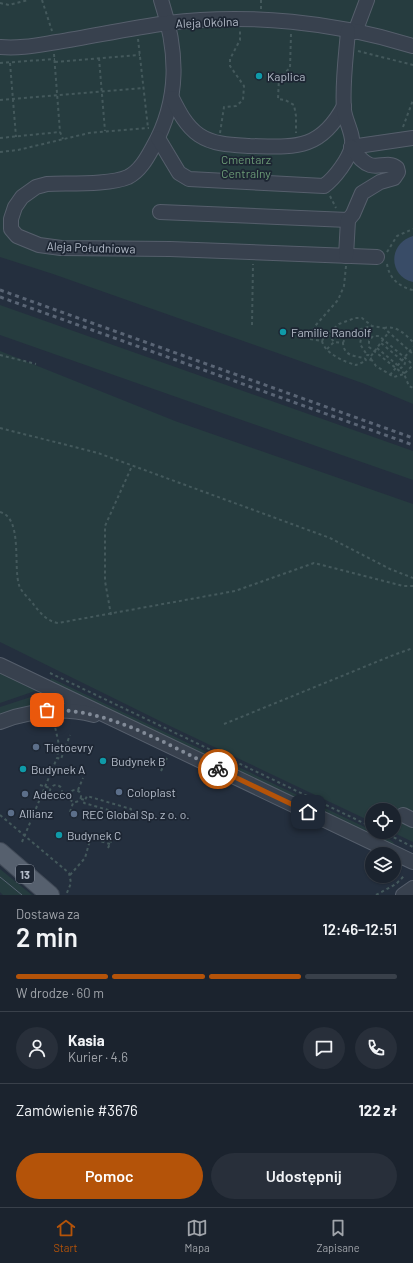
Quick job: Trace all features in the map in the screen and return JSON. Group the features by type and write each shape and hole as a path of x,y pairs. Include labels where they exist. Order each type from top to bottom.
{"main road":[{"name":"13","path":"0,852 50,895"}],"street":[{"name":"Aleja Południowa","path":"161,0 169,23 173,61 172,98 142,164 129,176 110,181 47,184 27,193 18,201 12,213 10,224 13,232 27,242 54,248 383,258"},
{"path":"156,131 179,172 185,178 324,186 332,178 351,147 351,138 344,106 346,48 351,31 367,0"},
{"name":"Aleja Okólna","path":"0,47 20,47 169,23 239,20 291,23 351,31 413,46"},
{"path":"172,98 178,111 194,131 206,139 219,144 296,146 319,136 333,123 344,106"},
{"path":"351,147 413,138"},
{"path":"160,212 345,220 353,214 362,193 380,182 394,178 398,172 397,168 393,165 372,165 366,163 351,147"},
{"path":"345,220 346,256"},
{"path":"0,665 413,862"},
{"path":"0,722 26,714 55,710 81,712 118,721"},
{"path":"403,895 413,888"}],"path":[{"path":"0,3 8,5 28,0"},
{"path":"42,0 50,23 53,42 60,132 63,139"},
{"path":"219,144 222,110 226,106 236,106 243,100 244,86 230,66 230,59 240,40 239,20"},
{"path":"291,23 290,68 279,78 278,99 285,100 295,107 296,146"},
{"path":"0,152 18,150 105,131 156,131 144,88 137,28"},
{"path":"346,48 413,65"},
{"path":"0,64 140,55"},
{"path":"99,58 105,131"},
{"path":"10,63 16,137"},
{"path":"0,100 144,88"},
{"path":"397,141 413,100"},
{"path":"0,138 60,132"},
{"path":"324,186 345,220"},
{"path":"413,229 397,236 389,246 383,258 388,271 394,279 401,286 413,290"},
{"path":"252,325 254,253"},
{"path":"346,256 345,280 341,293 334,306 315,326 310,339 322,341 327,349 346,362 356,365 366,359 377,348 388,333"},
{"path":"322,341 339,324 355,318 366,320 372,326"},
{"path":"371,359 350,356 346,352 343,343 346,333 372,326 392,328 399,330 413,342"},
{"path":"361,328 362,334 360,344 376,366 394,377 405,374 412,365 379,336 373,336 369,341 369,347 405,374 409,386 413,388"},
{"path":"384,328 413,354"},
{"path":"328,334 334,342 343,343"},
{"path":"327,349 334,342"},
{"path":"377,348 401,368 404,366 402,360 381,343"},
{"path":"390,375 413,347"},
{"path":"0,355 36,364"},
{"path":"0,428 98,453 132,465 330,538 390,569 413,578"},
{"path":"111,614 105,581 105,526 132,465"},
{"path":"0,512 6,513 12,520 19,586 49,621 58,623 235,591 314,563 403,586 413,586"},
{"path":"224,724 413,648"},
{"path":"50,673 365,824"},
{"path":"22,842 56,758 59,740 52,717"},
{"path":"56,758 60,759 70,735"},
{"path":"161,772 168,755"},
{"path":"78,790 83,778"},
{"path":"40,785 50,788 55,784 59,785 62,787 62,793 58,797 54,797 50,794 50,788"},
{"path":"69,795 71,792 78,790"},
{"path":"73,803 77,803 81,799 81,793 78,790"},
{"path":"62,793 69,795"},
{"path":"69,795 70,800 73,803"},
{"path":"86,796 131,809 129,816 84,803 85,800 86,796"},
{"path":"81,799 85,800"},
{"path":"104,809 107,802"},
{"path":"70,812 73,803"},
{"path":"0,815 70,875"},
{"path":"66,895 70,888 70,875 85,858 92,833"},
{"path":"90,838 110,844"},
{"path":"108,848 112,839"},
{"path":"398,839 413,846"},
{"path":"376,895 396,884 404,876"}],"green space":[{"name":"Cmentarz Centralny","path":"0,0 413,0 413,404 365,384 53,274 0,257"},
{"path":"0,305 413,451 413,480 0,335"},
{"path":"0,351 175,421 413,504 413,842 401,836 401,803 365,803 365,819 170,726 0,642"},
{"path":"0,668 38,690 0,703"},
{"path":"51,678 365,827 365,833 50,682"},
{"path":"43,693 75,703 0,717 0,707"},
{"path":"378,839 389,839 394,843 393,846"},
{"path":"0,869 32,895 3,895 0,892"}],"water":[{"path":"413,236 413,282 405,279 399,273 395,267 394,259 395,252 399,245"}],"tram line":[{"path":"0,877 22,895"}],"railway":[{"path":"0,290 413,438"},
{"path":"0,297 413,445"}],"way so far":[{"path":"47,710 81,712 118,721 218,769"}],"place":[{"name":"Kaplica","path":"259,76"},
{"name":"Familie Randolf","path":"283,332"},
{"name":"Tietoevry","path":"36,747"},
{"name":"Budynek B","path":"103,761"},
{"name":"Budynek A","path":"23,769"},
{"name":"Coloplast","path":"119,792"},
{"name":"Adecco","path":"25,794"},
{"name":"Allianz","path":"11,813"},
{"name":"REC Global Sp. z o. o.","path":"74,814"},
{"name":"Budynek C","path":"59,835"}],"route":[{"path":"218,769 308,812"}]}
